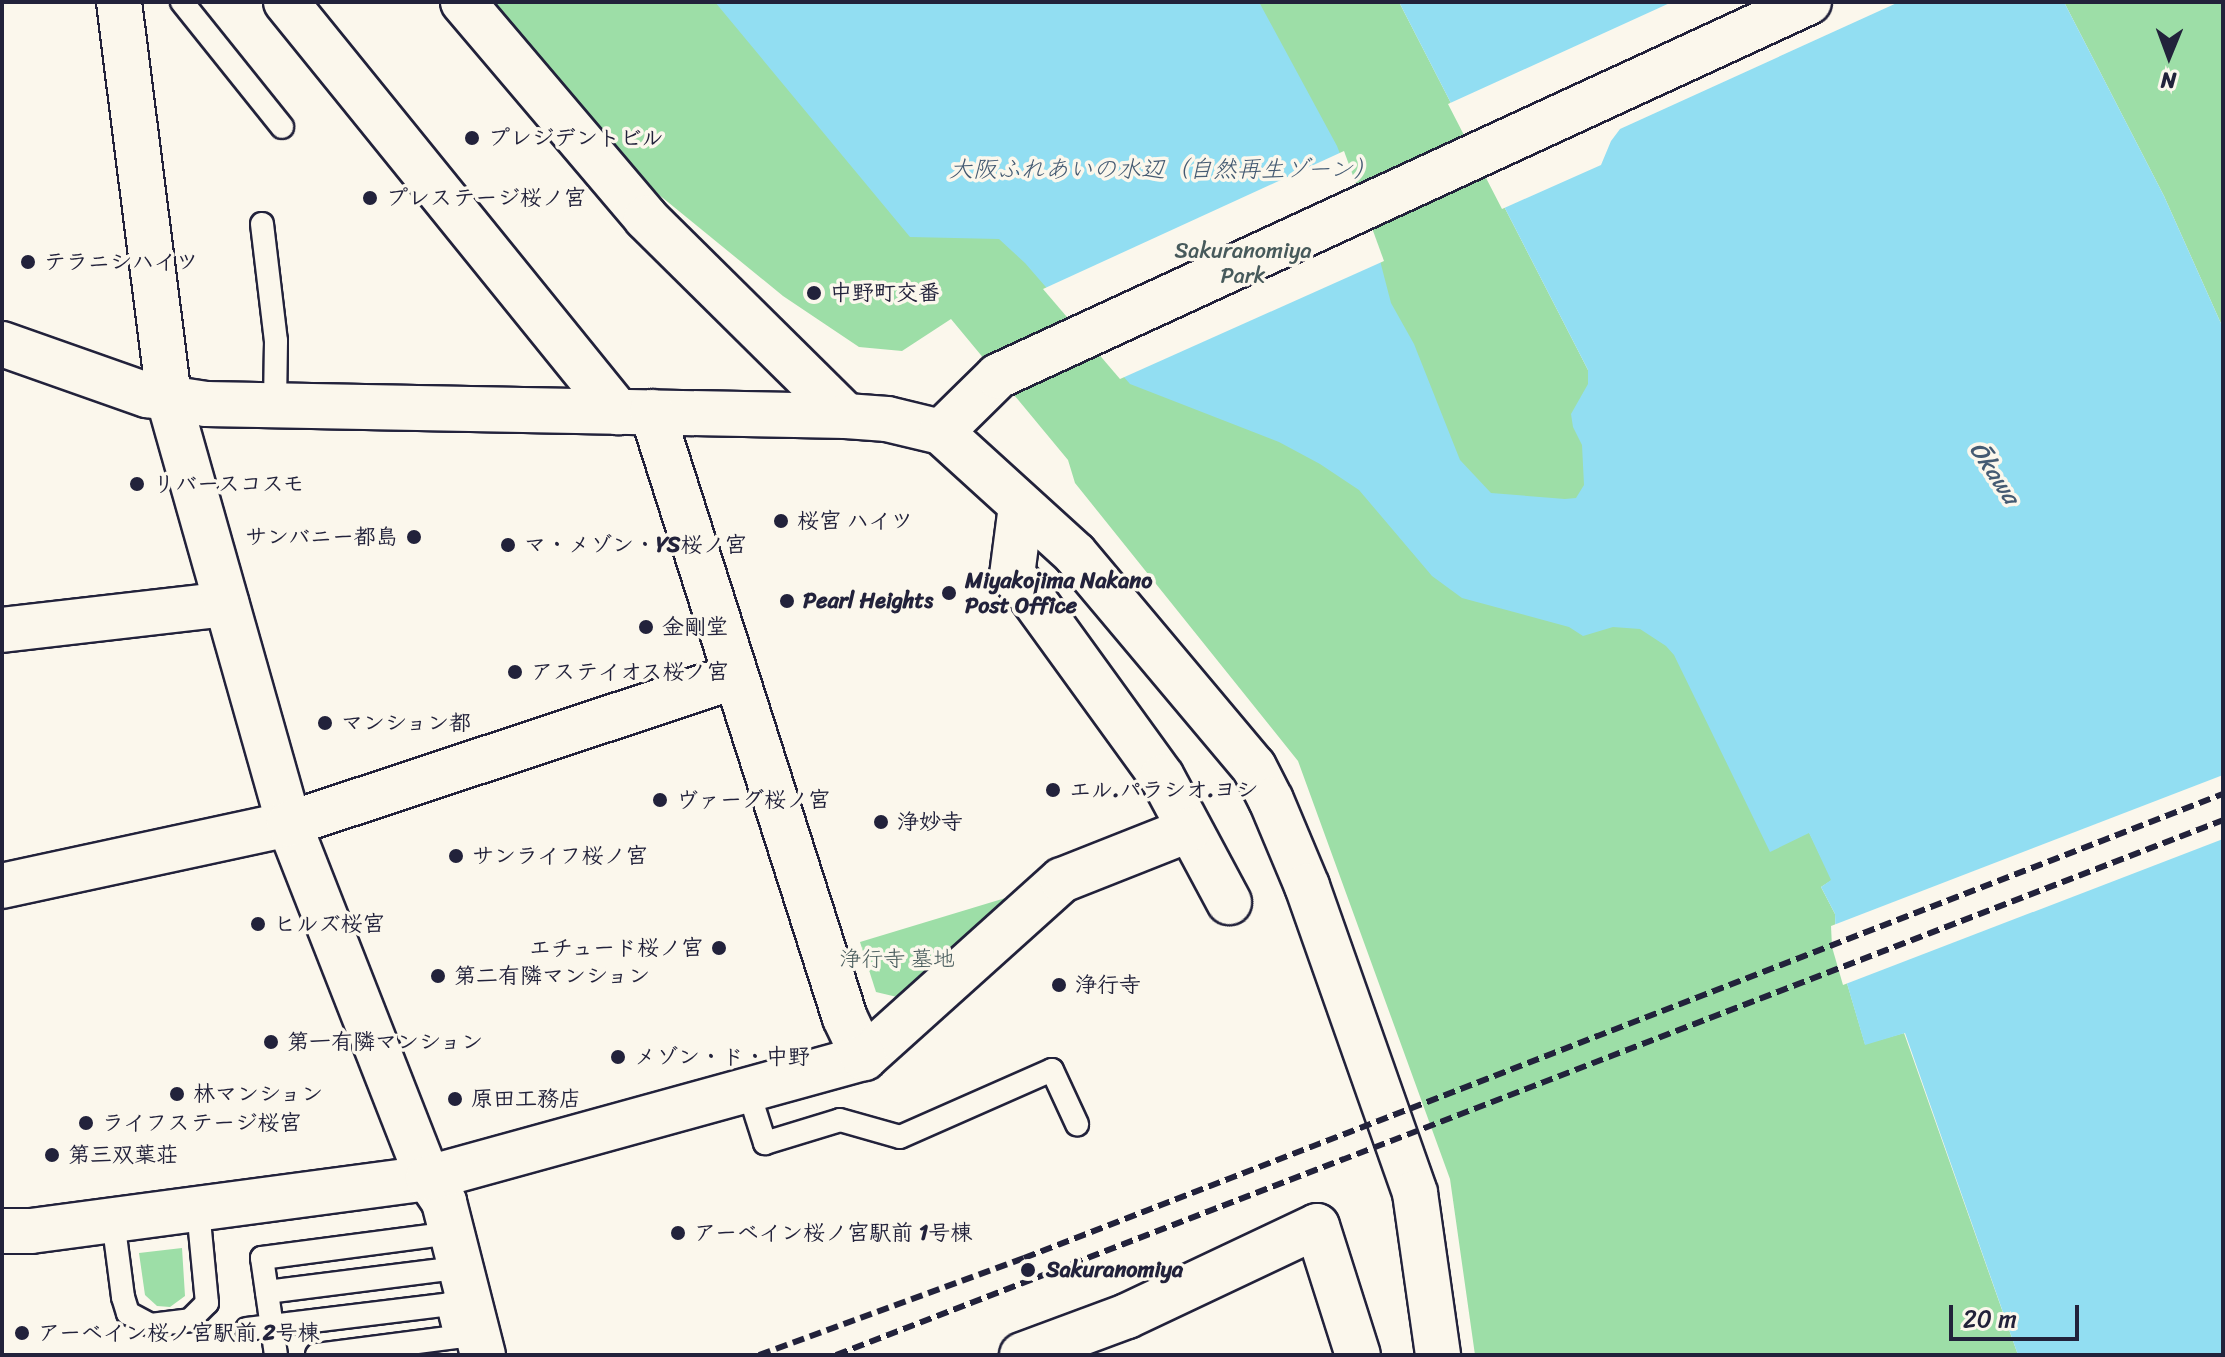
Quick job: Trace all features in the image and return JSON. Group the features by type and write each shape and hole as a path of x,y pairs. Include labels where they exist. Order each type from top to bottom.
{"street":[{"path":"119,2 169,400 289,824 428,1178 444,1202 442,1246 459,1303 483,1355"},
{"path":"286,2 635,412 736,676 845,1018 864,1058"},
{"path":"463,2 646,218 846,416"},
{"path":"941,432 998,376 1809,2"},
{"path":"2,344 169,400 275,405 846,416 887,419 941,432 1075,554 1254,767 1307,886 1415,1193 1438,1355"},
{"path":"1021,506 1012,575 1028,592 1162,777 1229,902"},
{"path":"2,630 226,604"},
{"path":"2,886 289,824 736,676"},
{"path":"2,1231 31,1231 428,1178 864,1058 1062,880 1188,830"},
{"path":"1022,1355 1127,1316 1210,1290 1317,1226 1358,1355"}],"lane":[{"path":"182,2 282,127"},
{"path":"262,224 276,341 275,405"},
{"path":"748,1090 765,1143 840,1120 900,1137 1052,1070 1077,1124"},
{"path":"113,1220 128,1313 151,1325 190,1320 207,1303 198,1209"},
{"path":"267,1292 326,1284 442,1246"},
{"path":"276,1355 262,1258 442,1246"},
{"path":"326,1284 330,1319"},
{"path":"247,1329 459,1303 456,1337 317,1355"}],"green space":[{"name":"Sakuranomiya Park","path":"494,2 1399,2 1588,370 1832,880 1821,887 1835,914 1836,946 1865,1044 1904,1033 2018,1355 1475,1355 1450,1179 1298,761 1075,483 1068,460 951,319 902,351 859,347 783,296 658,194"},
{"path":"2064,2 2223,2 2223,328 2164,196"},
{"name":"浄行寺 墓地","path":"1012,896 897,997 876,992 860,942"},
{"path":"182,1248 185,1296 170,1307 157,1306 145,1295 139,1253"}],"water":[{"path":"715,2 1259,2 1337,146 1377,249 1391,303 1414,344 1460,460 1491,493 1565,499 1576,498 1584,485 1582,445 1573,427 1571,414 1588,384 1588,370 1399,2 2064,2 2164,196 2223,328 2223,1355 2018,1355 1905,1033 1865,1045 1836,946 1835,914 1821,887 1831,880 1809,833 1770,852 1674,655 1666,646 1640,629 1613,627 1583,636 1569,627 1462,598 1432,576 1359,490 1320,464 1279,442 1130,384 1025,263 999,239 910,237"}],"pier":[{"path":"1672,2 1899,2 1620,129 1601,165 1502,209 1448,104"},
{"path":"1344,151 1384,261 1120,379 1043,289"},
{"path":"2223,775 2223,839 1843,985 1832,947 1831,926"}],"railway":[{"path":"759,1355 1024,1258 2223,794"},
{"path":"836,1355 2223,820"}],"place":[{"name":"プレジデントビル","path":"472,138"},
{"name":"プレステージ桜ノ宮","path":"370,198"},
{"name":"テラニシハイツ","path":"28,262"},
{"name":"中野町交番","path":"814,293"},
{"name":"リバースコスモ","path":"137,484"},
{"name":"桜宮 ハイツ","path":"781,521"},
{"name":"サンバニー都島","path":"414,537"},
{"name":"マ・メゾン・YS桜ノ宮","path":"508,545"},
{"name":"Miyakojima Nakano Post Office","path":"949,593"},
{"name":"Pearl Heights","path":"787,601"},
{"name":"金剛堂","path":"646,627"},
{"name":"アステイオス桜ノ宮","path":"515,672"},
{"name":"マンション都","path":"325,723"},
{"name":"エル.パラシオ.ヨシ","path":"1053,790"},
{"name":"ヴァーグ桜ノ宮","path":"660,800"},
{"name":"浄妙寺","path":"881,822"},
{"name":"サンライフ桜ノ宮","path":"456,856"},
{"name":"ヒルズ桜宮","path":"258,924"},
{"name":"エチュード桜ノ宮","path":"719,948"},
{"name":"第二有隣マンション","path":"438,976"},
{"name":"浄行寺","path":"1059,985"},
{"name":"第一有隣マンション","path":"271,1042"},
{"name":"メゾン・ド・中野","path":"618,1057"},
{"name":"林マンション","path":"177,1094"},
{"name":"原田工務店","path":"455,1099"},
{"name":"ライフステージ桜宮","path":"86,1123"},
{"name":"第三双葉荘","path":"52,1155"},
{"name":"アーベイン桜ノ宮駅前 1号棟","path":"678,1233"},
{"name":"Sakuranomiya","path":"1028,1270"},
{"name":"アーベイン桜ノ宮駅前 2号棟","path":"22,1333"}],"water label":[{"name":"大阪ふれあいの水辺（自然再生ゾーン）","path":"1163,170"},
{"name":"Ōkawa","path":"1994,473"}]}
